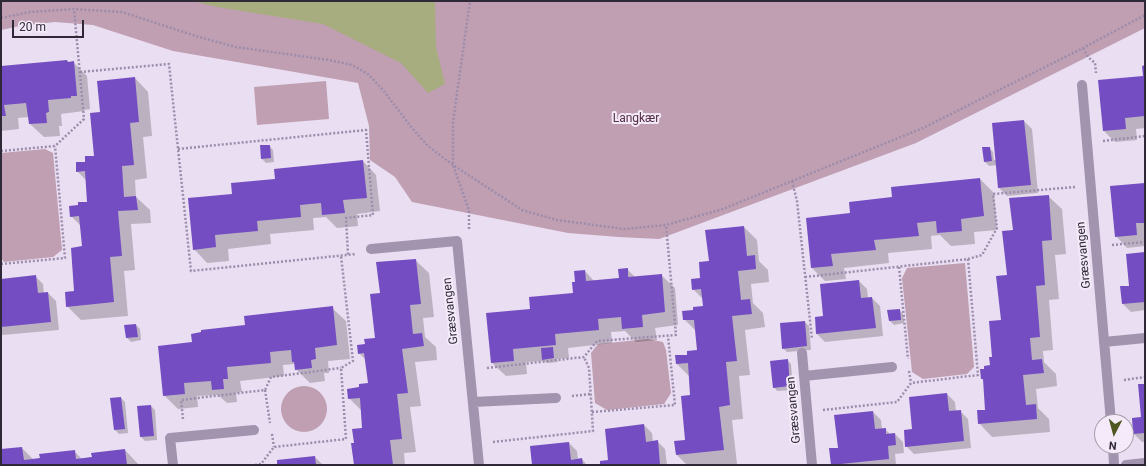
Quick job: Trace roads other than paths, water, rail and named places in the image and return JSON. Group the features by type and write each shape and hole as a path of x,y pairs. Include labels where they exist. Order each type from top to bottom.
{"street":[{"name":"Græsvangen","path":"1082,85 1110,414"},
{"name":"Græsvangen","path":"371,249 457,241 479,465"},
{"path":"1104,342 1145,338"},
{"name":"Græsvangen","path":"802,353 812,465"},
{"path":"804,376 892,367"},
{"path":"473,402 556,398"},
{"path":"173,465 170,438 254,430"},
{"path":"1113,454 1114,465"},
{"path":"1126,465 1145,463"}],"park label":[{"name":"Langkær","path":"636,119"}]}
